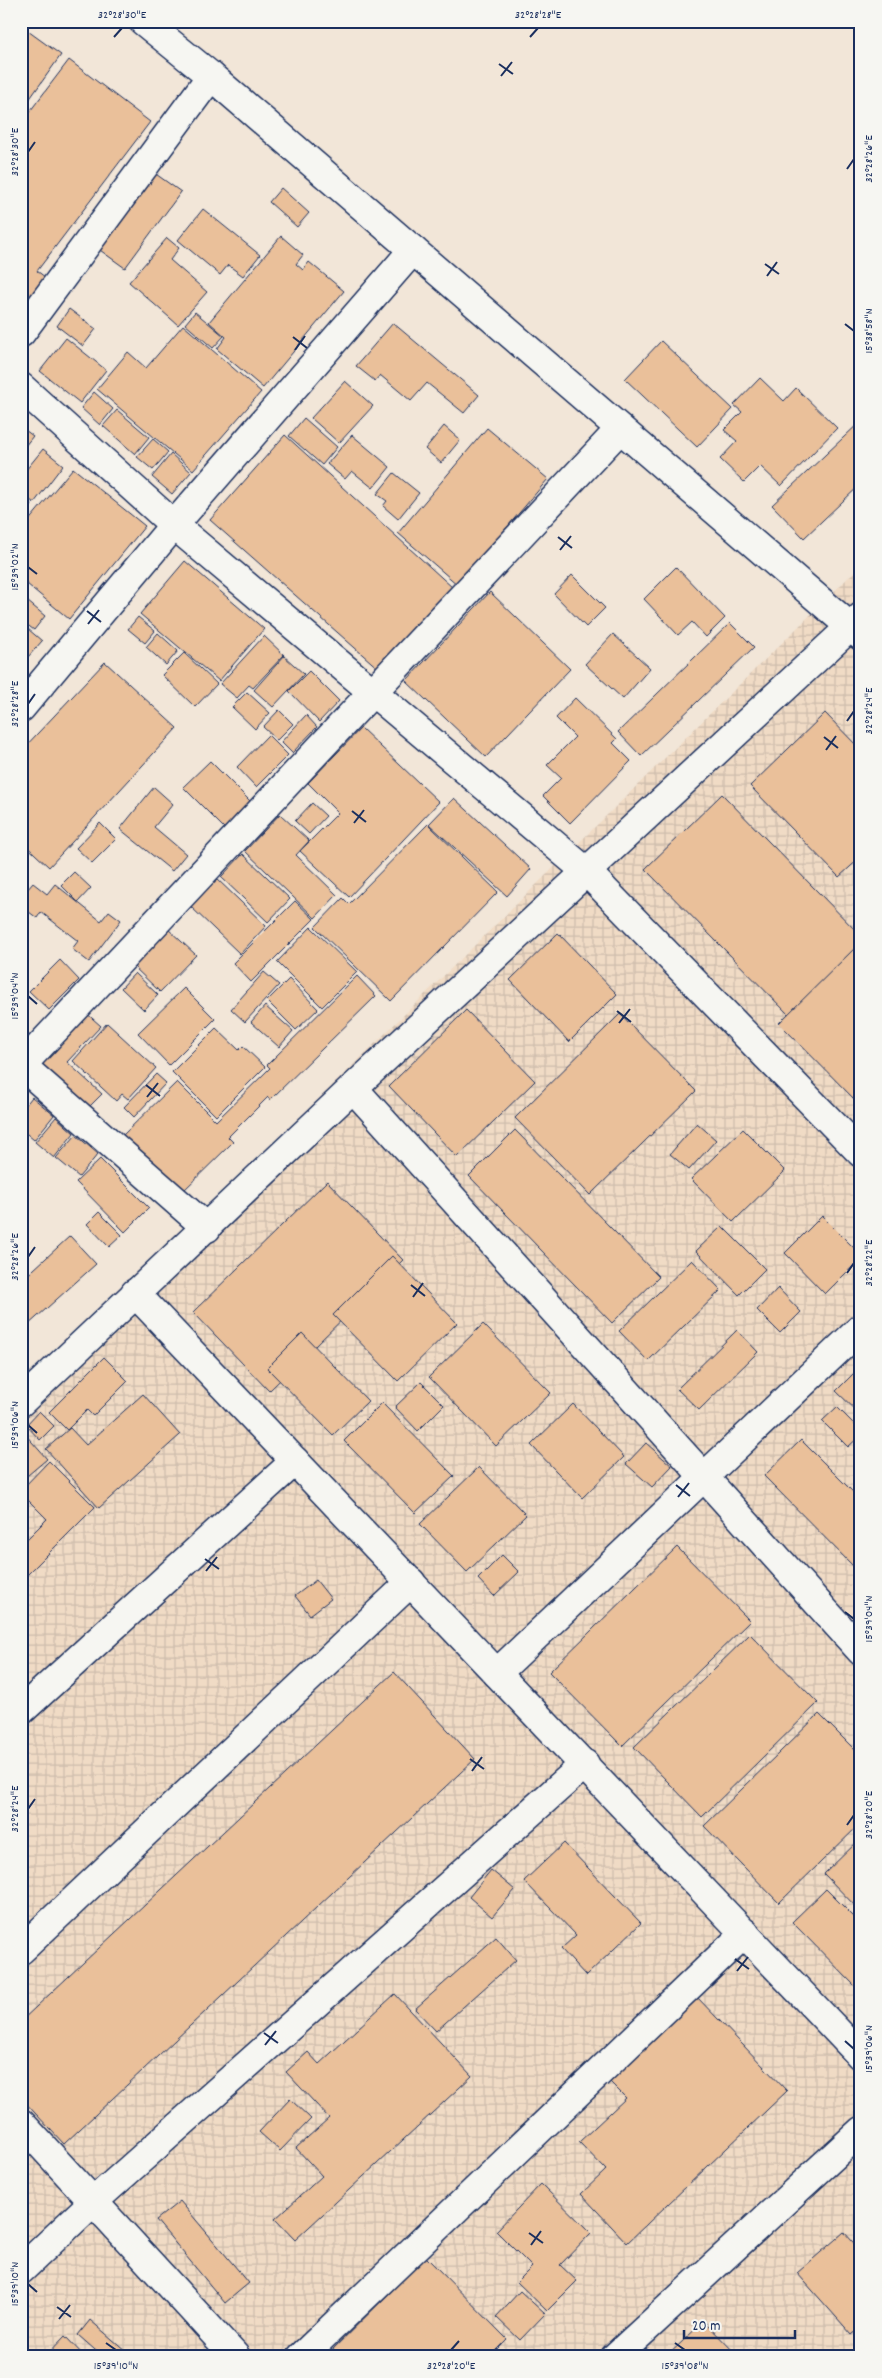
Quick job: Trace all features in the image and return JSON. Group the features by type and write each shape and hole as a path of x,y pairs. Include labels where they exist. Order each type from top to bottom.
{"street":[{"path":"21,1402 135,1292 207,1228 353,1088 857,627 620,429 211,76 143,21"},
{"path":"21,333 211,76"},
{"path":"21,708 174,525 413,250"},
{"path":"21,387 174,525 587,872 861,1153"},
{"path":"207,1228 21,1066 620,429"},
{"path":"353,1088 861,1651"},
{"path":"135,1292 859,2050"},
{"path":"497,1673 861,1328"},
{"path":"21,1711 295,1461"},
{"path":"21,1950 411,1582"},
{"path":"21,2270 94,2201 585,1764"},
{"path":"301,2357 746,1933"},
{"path":"21,2123 236,2357"},
{"path":"615,2357 861,2131"}],"shaded area":[{"path":"861,565 861,2357 21,2357 21,1392"}],"building":[{"path":"21,26 61,55 21,111"},
{"path":"69,60 150,122 37,271 45,277 21,308 21,123"},
{"path":"153,172 181,192 125,268 97,248"},
{"path":"281,188 309,213 297,227 269,202"},
{"path":"203,209 260,255 243,276 228,265 220,275 178,240"},
{"path":"281,236 303,255 296,264 303,270 309,262 344,291 263,388 217,349 226,337 209,322"},
{"path":"167,238 179,248 170,260 207,292 178,325 129,282"},
{"path":"69,309 96,329 83,346 57,326"},
{"path":"195,312 224,336 213,348 185,324"},
{"path":"393,323 479,395 464,413 427,383 411,401 380,375 375,381 356,366"},
{"path":"183,325 261,392 193,470 97,389 128,352 146,368"},
{"path":"66,338 106,370 80,403 40,371"},
{"path":"661,341 733,409 697,447 625,379"},
{"path":"760,378 784,401 796,388 837,428 781,486 760,466 744,482 720,459 737,441 724,430 742,412 734,405"},
{"path":"345,381 373,406 339,443 311,418"},
{"path":"94,392 113,409 100,425 81,408"},
{"path":"117,410 149,437 135,454 103,426"},
{"path":"304,418 337,447 322,465 289,436"},
{"path":"861,421 861,484 804,538 772,505"},
{"path":"444,426 460,440 441,463 425,449"},
{"path":"21,427 33,436 21,451"},
{"path":"487,428 548,479 458,585 398,533"},
{"path":"285,435 453,588 380,670 210,520"},
{"path":"352,435 390,467 373,488 352,471 345,479 327,464"},
{"path":"153,439 168,452 153,470 137,457"},
{"path":"43,449 63,465 34,503 21,493 21,476"},
{"path":"171,454 191,472 172,494 152,477"},
{"path":"73,468 145,526 69,619 21,579 21,530"},
{"path":"394,473 419,493 398,519 383,506 387,501 377,494"},
{"path":"21,496 32,505 21,519"},
{"path":"185,561 264,629 219,681 140,614"},
{"path":"676,567 725,618 706,637 692,622 678,635 644,599"},
{"path":"572,575 605,608 586,627 554,594"},
{"path":"490,592 570,669 486,757 406,681"},
{"path":"21,596 45,616 34,630 21,620"},
{"path":"138,617 155,631 145,643 128,629"},
{"path":"21,623 42,641 28,657 21,651"},
{"path":"730,623 754,647 641,756 618,732"},
{"path":"158,633 178,651 166,665 146,647"},
{"path":"613,634 650,668 623,699 585,664"},
{"path":"264,636 284,655 253,688 249,685 237,698 220,684"},
{"path":"184,653 217,684 195,707 162,675"},
{"path":"284,656 304,674 273,707 254,690"},
{"path":"105,662 177,728 49,867 21,841 21,751"},
{"path":"309,671 339,701 319,722 289,691"},
{"path":"247,692 270,713 255,729 232,707"},
{"path":"575,698 617,739 613,743 631,761 570,823 543,796 561,778 547,765 575,737 556,718"},
{"path":"279,710 293,724 277,740 263,727"},
{"path":"825,713 861,750 861,857 839,877 750,786"},
{"path":"306,715 317,727 292,753 281,742"},
{"path":"361,728 439,802 349,897 300,851 338,813 308,783"},
{"path":"268,735 288,755 256,787 237,767"},
{"path":"210,761 251,802 225,829 183,787"},
{"path":"154,787 173,804 154,827 186,854 172,871 120,829"},
{"path":"722,794 861,936 861,953 793,1019 645,869"},
{"path":"454,798 531,869 507,896 429,824"},
{"path":"312,803 326,816 309,834 295,821"},
{"path":"280,814 309,841 296,855 337,895 315,918 245,851"},
{"path":"100,823 116,839 92,863 76,848"},
{"path":"428,824 498,892 391,1001 315,927 343,898 349,904"},
{"path":"243,854 290,899 268,922 221,877"},
{"path":"74,872 91,888 78,902 61,885"},
{"path":"215,877 266,926 240,954 189,905"},
{"path":"33,883 47,894 55,884 101,921 109,911 121,920 89,962 72,949 78,941 41,912 37,918 21,906 21,897"},
{"path":"295,901 314,919 251,982 233,963"},
{"path":"311,927 357,972 322,1007 277,962"},
{"path":"167,928 196,955 160,992 132,965"},
{"path":"558,933 617,994 569,1042 510,980"},
{"path":"861,942 861,1106 779,1023"},
{"path":"60,960 79,980 49,1010 29,991"},
{"path":"264,972 279,985 245,1022 231,1009"},
{"path":"135,973 158,995 144,1010 121,988"},
{"path":"357,976 376,996 270,1100 268,1097 228,1137 233,1142 178,1196 120,1138 177,1082 216,1121 270,1068 267,1065"},
{"path":"289,979 318,1009 296,1030 267,1001"},
{"path":"184,988 215,1019 169,1065 138,1033"},
{"path":"265,1006 293,1031 279,1047 251,1022"},
{"path":"466,1010 535,1081 457,1157 389,1086"},
{"path":"84,1011 101,1026 67,1062 102,1094 86,1110 35,1062"},
{"path":"620,1014 696,1091 590,1195 515,1118"},
{"path":"107,1023 156,1068 128,1099 122,1094 116,1101 73,1061"},
{"path":"216,1028 239,1050 243,1046 265,1067 216,1116 172,1072"},
{"path":"156,1074 166,1083 134,1117 124,1107"},
{"path":"32,1097 54,1115 34,1140 21,1129 21,1111"},
{"path":"56,1117 74,1133 54,1158 35,1142"},
{"path":"697,1123 716,1140 689,1170 670,1154"},
{"path":"743,1129 785,1171 733,1222 691,1179"},
{"path":"515,1130 659,1277 612,1323 469,1176"},
{"path":"76,1135 98,1154 79,1177 56,1158"},
{"path":"100,1159 149,1208 125,1232 76,1182"},
{"path":"327,1181 403,1260 269,1391 193,1312"},
{"path":"99,1212 122,1235 109,1247 87,1224"},
{"path":"822,1216 861,1255 861,1258 825,1294 785,1253"},
{"path":"722,1226 765,1269 739,1295 696,1251"},
{"path":"70,1236 96,1264 27,1326 21,1320 21,1281"},
{"path":"392,1256 457,1323 398,1381 333,1315"},
{"path":"692,1260 721,1290 648,1361 619,1331"},
{"path":"778,1288 801,1312 780,1333 757,1310"},
{"path":"483,1324 551,1393 496,1446 429,1377"},
{"path":"737,1330 758,1352 699,1410 677,1389"},
{"path":"302,1333 368,1401 333,1435 267,1368"},
{"path":"104,1357 128,1381 93,1416 87,1410 67,1430 49,1412"},
{"path":"861,1366 861,1415 836,1391"},
{"path":"421,1382 444,1405 418,1431 395,1407"},
{"path":"143,1394 180,1435 99,1508 46,1449 70,1428 86,1445"},
{"path":"382,1403 454,1476 415,1513 344,1441"},
{"path":"573,1404 624,1457 582,1498 531,1445"},
{"path":"837,1407 861,1431 861,1435 848,1447 822,1421"},
{"path":"39,1411 54,1426 40,1440 26,1425"},
{"path":"24,1433 47,1459 21,1481 21,1436"},
{"path":"801,1440 861,1500 861,1574 764,1476"},
{"path":"646,1443 672,1466 652,1487 626,1464"},
{"path":"49,1461 95,1507 26,1576 21,1571 21,1545 47,1519 21,1493 21,1490"},
{"path":"479,1467 526,1515 467,1572 420,1524"},
{"path":"677,1547 750,1621 622,1746 549,1672"},
{"path":"502,1555 519,1572 494,1596 478,1579"},
{"path":"316,1580 331,1599 310,1615 295,1596"},
{"path":"750,1634 818,1703 702,1817 634,1747"},
{"path":"394,1672 475,1759 64,2144 21,2098 21,2021"},
{"path":"819,1714 861,1756 861,1823 779,1903 704,1826"},
{"path":"861,1838 861,1912 824,1874"},
{"path":"564,1843 641,1923 586,1976 561,1949 576,1935 524,1881"},
{"path":"491,1870 515,1890 492,1917 469,1897"},
{"path":"826,1889 861,1924 861,1984 857,1988 792,1922"},
{"path":"496,1937 516,1960 436,2031 415,2009"},
{"path":"395,1994 472,2076 295,2240 275,2219 322,2176 296,2148 329,2118 286,2072 308,2052 319,2064"},
{"path":"696,1996 787,2091 627,2243 581,2194 606,2170 579,2142 626,2098 608,2080"},
{"path":"290,2099 311,2119 280,2151 259,2132"},
{"path":"541,2184 591,2233 560,2265 577,2281 547,2311 517,2282 532,2267 496,2231"},
{"path":"180,2201 249,2283 225,2303 156,2220"},
{"path":"844,2232 861,2251 861,2327 852,2335 797,2273"},
{"path":"426,2257 507,2339 489,2357 325,2357"},
{"path":"520,2291 545,2314 520,2340 496,2317"},
{"path":"90,2320 127,2352 123,2357 103,2357 78,2335"},
{"path":"704,2321 739,2357 666,2357"},
{"path":"65,2336 85,2357 45,2357"}]}
